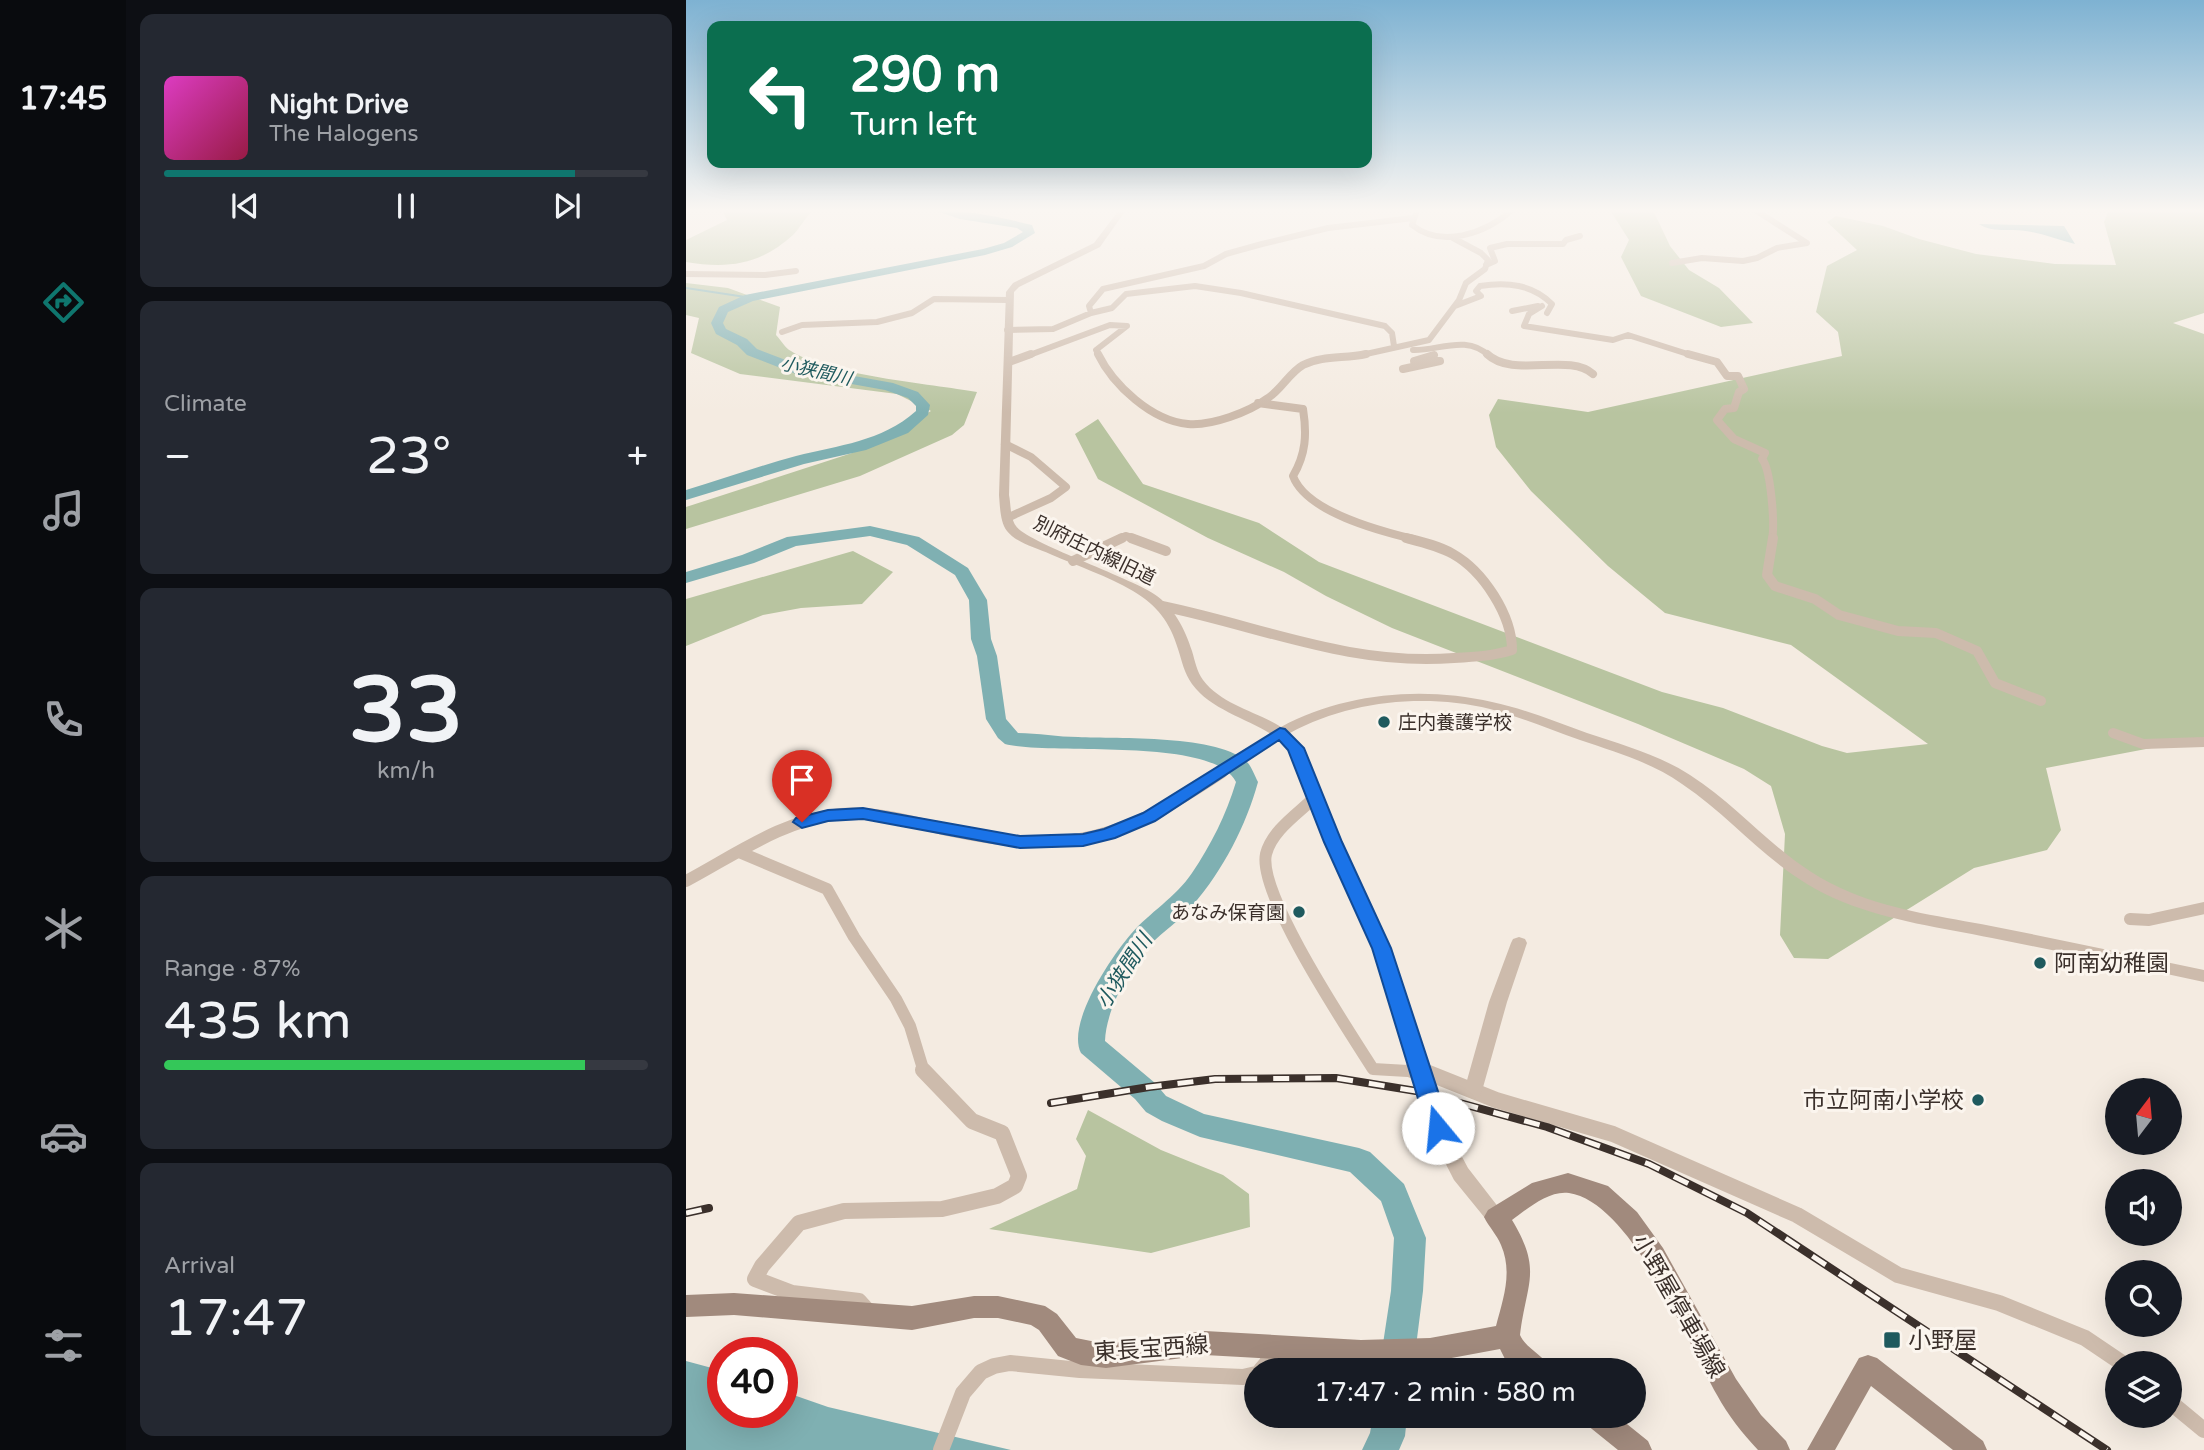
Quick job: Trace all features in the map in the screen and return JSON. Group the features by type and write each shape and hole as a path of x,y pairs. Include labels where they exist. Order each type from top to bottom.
{"main road":[{"name":"小野屋停車場線","path":"1496,1217 1542,1190 1559,1184 1577,1184 1615,1205 1655,1256 1749,1423 1777,1450"},
{"path":"1496,1217 1512,1239 1519,1275 1507,1336 1514,1350 1524,1358"},
{"name":"東長宝西線","path":"686,1306 734,1304 920,1318 974,1307 998,1307 1044,1318 1068,1347 1092,1355 1129,1354 1205,1343 1369,1352 1430,1350 1507,1336"},
{"path":"1820,1450 1868,1367 1974,1450"},
{"path":"1611,1428 1639,1450"}],"street":[{"path":"782,332 802,326 877,322 912,313 934,299 1008,300 1016,285 1030,278"},
{"path":"1091,313 1089,306 1103,289 1153,278"},
{"path":"1009,362 1111,325 1126,326 1096,350 1098,355 1124,390 1162,416 1176,423 1191,425 1258,404 1269,398 1301,366 1311,361 1362,355 1397,345 1422,344 1429,341 1472,278"},
{"path":"1452,307 1478,298 1481,296 1476,288 1488,284 1524,285 1546,306"},
{"path":"1007,330 1053,329 1091,313 1112,308 1126,294 1203,287 1385,326 1392,333 1397,345"},
{"name":"別府庄内線旧道","path":"1008,300 1009,362 1004,444 1007,518 1012,530 1143,593 1162,607 1183,642 1188,667 1201,687 1226,705 1280,733 1296,748 1381,948 1438,1128 1468,1183 1496,1217"},
{"path":"1512,311 1546,306"},
{"path":"1546,306 1529,314 1524,326 1613,340 1628,335 1717,362 1727,376 1738,376 1744,388 1739,391 1734,408 1725,409 1717,420 1734,439 1765,453 1762,459 1768,466 1770,505 1775,522 1767,575 1775,586 1815,598 1839,615 1898,631 1936,633 1977,651 1995,683 2041,701"},
{"path":"1397,345 1426,351 1450,344 1483,350 1486,355 1506,363 1575,366 1593,374"},
{"path":"1403,369 1440,361 1414,361 1441,353 1450,344"},
{"path":"1162,607 1202,613 1321,648 1378,659 1497,655 1512,650 1510,631 1494,599 1475,572 1463,561 1449,551 1429,543 1355,522 1329,510 1300,489 1293,476 1305,459 1306,429 1303,409 1258,404"},
{"path":"1004,444 1031,457 1066,487 1051,498 1007,518"},
{"path":"1073,561 1126,536 1166,551"},
{"path":"690,880 791,826 840,814 876,815 1031,844 1096,837 1149,817 1280,733 1315,715 1352,705 1434,699 1489,705 1635,754 1676,773 1706,794 1789,869 1849,899 1907,914 2204,976"},
{"path":"2113,733 2143,744 2204,742"},
{"path":"1315,797 1276,834 1266,854 1267,875 1304,960 1373,1069 1421,1070 1473,1091 1612,1134 1797,1214 1898,1275 1999,1303 2085,1338 2105,1352"},
{"path":"739,852 811,880 827,890 854,937 897,999 910,1026 923,1072 972,1121 1002,1133 1020,1176 1015,1186 997,1196 942,1209 844,1211 799,1223 762,1266 755,1279 765,1286 801,1294 859,1301 872,1315"},
{"path":"2130,919 2149,920 2204,908"},
{"path":"1473,1091 1498,1002 1519,943"},
{"path":"1269,1358 1272,1347"},
{"path":"941,1450 964,1390 983,1370 994,1364 1244,1377"},
{"path":"2182,1412 2204,1430"}],"green space":[{"path":"1632,278 1702,278 1719,288 1753,323 1721,327 1641,296"},
{"path":"1824,278 2204,278 2204,313 2173,323 2204,334 2204,738 2046,768 2061,830 2047,850 1974,868 1828,959 1794,958 1780,935 1785,834 1771,786 1744,769 1638,724 1392,628 1284,572 1208,538 1098,479 1075,434 1098,419 1143,484 1259,523 1319,562 1662,692 1723,708 1847,753 1928,744 1791,645 1665,613 1608,566 1531,491 1496,447 1489,415 1498,399 1588,412 1842,356 1838,332 1816,312"},
{"path":"686,283 728,288 780,307 776,335 789,350 807,359 854,372 977,392 964,425 952,435 860,476 686,529 686,507 852,453 931,411 897,394 740,374 691,353 699,318 686,315"},
{"path":"853,551 893,572 862,604 801,608 763,615 686,646 686,599"},
{"path":"1088,1110 1161,1150 1223,1175 1249,1194 1250,1227 1151,1253 989,1229 1077,1189 1086,1156 1076,1139"}],"water":[{"path":"686,1361 707,1367 707,1428 798,1428 798,1397 828,1407 1011,1450 686,1450"}],"waterway":[{"name":"小狭間川","path":"686,495 800,460 861,447 903,430 923,412 923,405 913,395 888,386 801,371 752,352 742,342 721,331 717,323 723,310 749,298 853,278"},
{"path":"686,288 752,298"},
{"name":"小狭間川","path":"686,578 748,559 793,541 870,531 913,541 962,572 978,600 981,639 987,656 996,719 1005,733 1013,739 1075,744 1164,745 1213,754 1239,766 1247,782 1224,841 1199,881 1183,901 1140,940 1112,982 1092,1022 1091,1045 1145,1091 1156,1104 1172,1113 1200,1125 1359,1161 1393,1193 1410,1238 1407,1291 1398,1358"},
{"name":"小狭間川","path":"1380,1450 1388,1428"}],"railway":[{"path":"1051,1103 1215,1079 1336,1078 1416,1091 1547,1127 1649,1164 1747,1213 2107,1450"},
{"path":"686,1213 709,1208"}],"place":[{"name":"庄内養護学校","path":"1384,722"},
{"name":"あなみ保育園","path":"1299,912"},
{"name":"阿南幼稚園","path":"2040,963"},
{"name":"市立阿南小学校","path":"1978,1100"},
{"name":"小野屋","path":"1892,1340"}],"route":[{"path":"802,822 851,813 876,815 1031,844 1083,840 1123,829 1149,817 1280,733 1296,748 1333,842 1381,948 1438,1128"}]}
